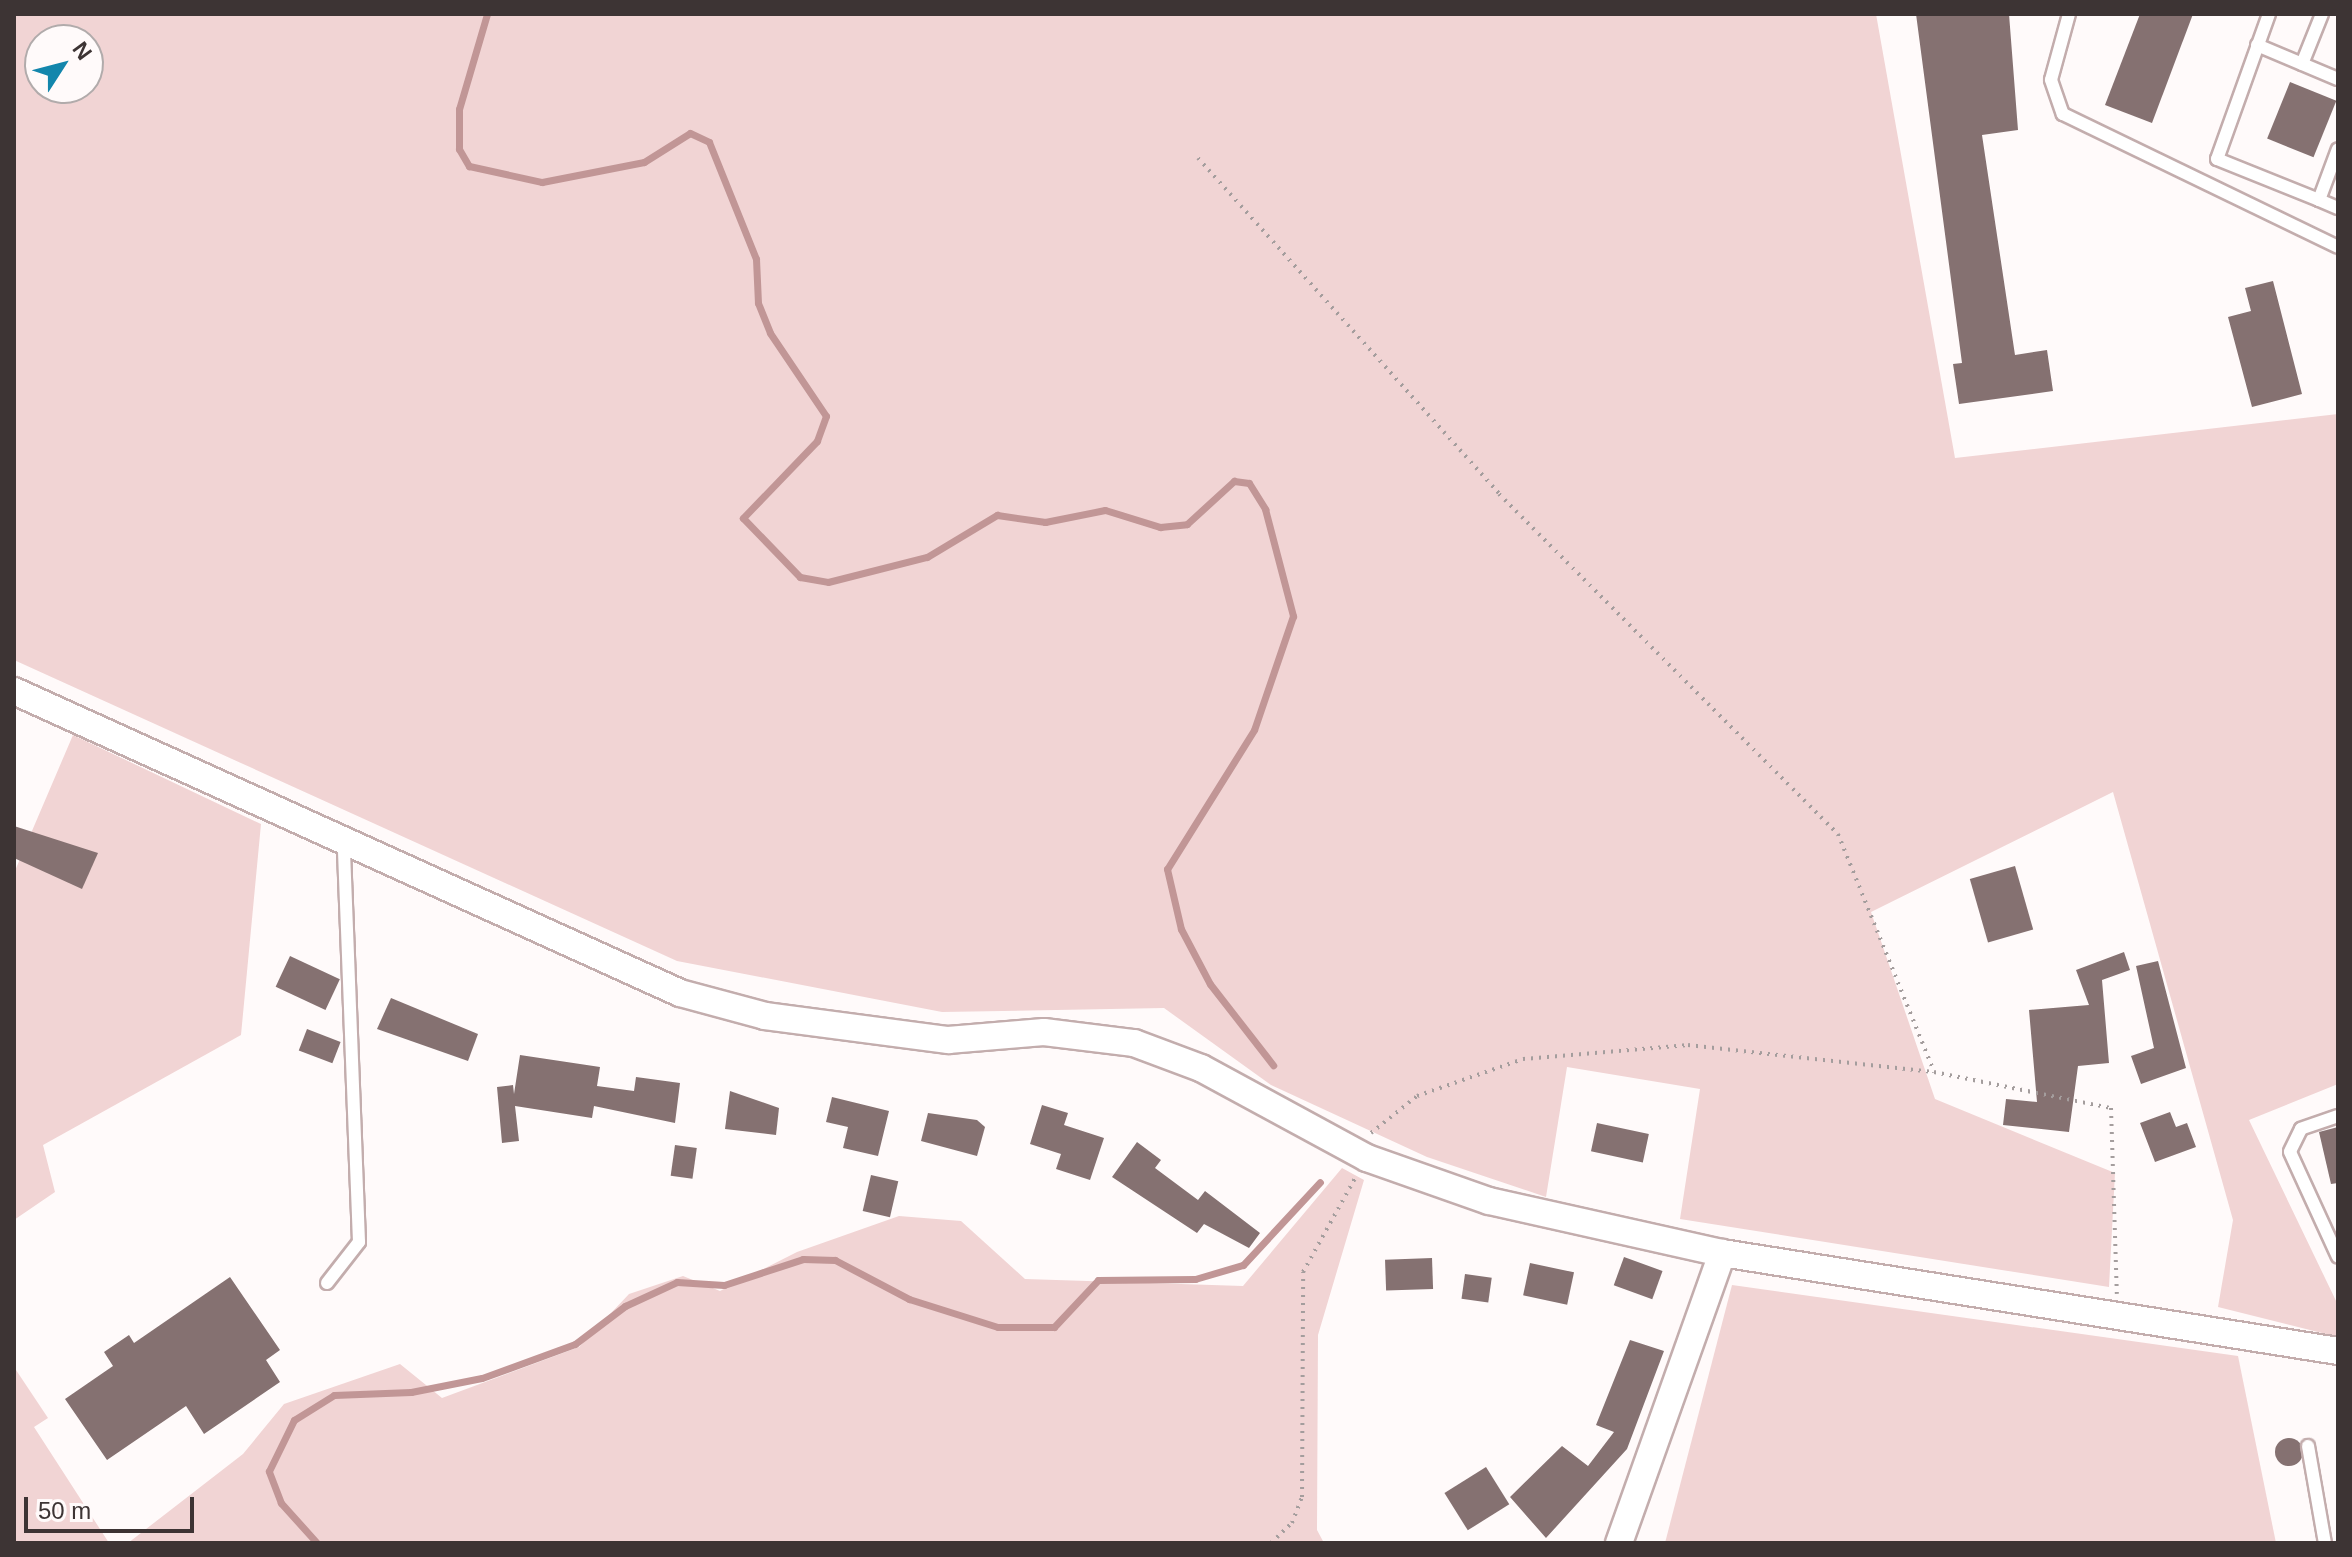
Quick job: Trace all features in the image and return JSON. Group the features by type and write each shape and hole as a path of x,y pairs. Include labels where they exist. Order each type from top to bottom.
{"street":[{"path":"14,691 680,993 765,1016 948,1040 1044,1032 1134,1043 1201,1068 1367,1158 1489,1201 1722,1253 2117,1313 2338,1351"},
{"path":"1619,1543 1722,1253"}],"lane":[{"path":"2069,14 2051,80 2063,114 2338,247"},
{"path":"2269,14 2217,159 2338,208"},
{"path":"2302,64 2322,14"},
{"path":"2257,45 2338,79"},
{"path":"2319,200 2338,149"},
{"path":"327,1283 359,1242 344,843"},
{"path":"2338,1116 2301,1129 2290,1152 2338,1257"},
{"path":"2308,1446 2325,1543"}],"path":[{"path":"1198,158 1499,494 1838,834 1934,1072"},
{"path":"1271,1543 1292,1523 1302,1497 1303,1272 1367,1158 1372,1132 1417,1096 1523,1059 1688,1045 1934,1072 2111,1108 2117,1313"}],"shaded area":[{"path":"14,14 1876,14 1955,458 2338,414 2338,1084 2249,1120 2338,1305 2338,1337 2218,1307 2233,1220 2113,792 1871,912 1935,1099 2115,1173 2109,1287 1680,1219 1700,1089 1567,1067 1546,1197 1427,1157 1271,1085 1164,1008 942,1012 677,961 14,660"},
{"path":"73,735 261,824 241,1035 43,1145 55,1192 14,1220 14,873"},
{"path":"1342,1168 1364,1180 1318,1335 1317,1530 1324,1543 128,1543 243,1454 284,1404 400,1364 442,1398 579,1347 629,1294 683,1276 720,1291 797,1252 899,1216 961,1221 1025,1279 1243,1286"},
{"path":"1732,1285 2238,1356 2276,1543 1665,1543"},
{"path":"14,1367 48,1418 34,1427 109,1543 14,1543"}],"building":[{"path":"1916,14 2009,14 2018,130 1982,135 2015,355 2047,350 2053,391 1959,404 1953,364 1962,363"},
{"path":"2140,14 2193,14 2152,123 2105,105"},
{"path":"2290,82 2336,101 2314,157 2267,139"},
{"path":"2273,281 2302,394 2252,407 2228,317 2251,311 2245,288"},
{"path":"14,826 98,853 82,889 14,858"},
{"path":"2015,866 2033,929 1988,942 1970,879"},
{"path":"2124,952 2130,970 2102,980 2109,1063 2078,1066 2069,1132 2003,1125 2006,1099 2037,1102 2029,1010 2089,1005 2076,970"},
{"path":"290,956 340,979 325,1010 276,987"},
{"path":"2158,961 2186,1068 2141,1084 2131,1056 2154,1048 2136,966"},
{"path":"391,998 478,1034 468,1061 377,1029"},
{"path":"307,1029 341,1042 332,1063 299,1050"},
{"path":"520,1055 600,1067 597,1086 634,1091 636,1077 680,1083 675,1123 594,1106 592,1118 515,1106 519,1141 502,1143 497,1087 513,1085 514,1094"},
{"path":"730,1091 779,1108 776,1135 725,1129"},
{"path":"832,1097 889,1111 878,1156 843,1148 848,1127 826,1122"},
{"path":"1042,1105 1068,1113 1064,1125 1104,1138 1090,1180 1056,1169 1061,1154 1030,1144"},
{"path":"2170,1112 2176,1127 2187,1123 2196,1147 2155,1162 2140,1123"},
{"path":"928,1113 977,1120 985,1127 977,1156 921,1141"},
{"path":"1597,1123 1649,1134 1643,1162 1591,1151"},
{"path":"2338,1127 2338,1183 2331,1184 2319,1132"},
{"path":"1137,1142 1161,1160 1155,1168 1198,1200 1205,1191 1260,1233 1249,1248 1204,1224 1197,1233 1112,1177"},
{"path":"675,1145 697,1148 692,1179 671,1176"},
{"path":"871,1175 898,1181 890,1217 863,1211"},
{"path":"1624,1257 1663,1271 1652,1299 1614,1285"},
{"path":"1432,1258 1433,1289 1386,1291 1385,1260"},
{"path":"1530,1263 1574,1272 1567,1305 1523,1295"},
{"path":"1465,1274 1492,1278 1488,1303 1462,1299"},
{"path":"230,1277 280,1350 266,1360 280,1382 204,1434 186,1406 107,1460 65,1399 113,1366 104,1352 129,1335 134,1343"},
{"path":"1630,1340 1664,1351 1627,1449 1546,1538 1510,1497 1562,1446 1588,1466 1614,1432 1596,1425"},
{"path":"2289,1438 2299,1442 2303,1452 2299,1462 2289,1466 2279,1462 2275,1452 2279,1442"},
{"path":"1486,1467 1509,1504 1468,1530 1444,1493"}],"waterway":[{"path":"487,14 459,109 459,149 469,166 542,182 644,162 690,133 709,142 756,259 758,303 770,333 826,416 817,441 743,518 800,577 828,582 927,557 997,515 1045,522 1105,510 1160,527 1187,524 1234,481 1249,483 1265,509 1293,616 1254,730 1167,869 1181,929 1210,984 1273,1065"},
{"path":"317,1543 281,1503 269,1471 294,1420 334,1395 411,1392 482,1378 575,1344 625,1306 677,1282 724,1285 803,1259 835,1260 909,1299 998,1327 1054,1327 1098,1280 1195,1279 1243,1265 1320,1182"}]}
